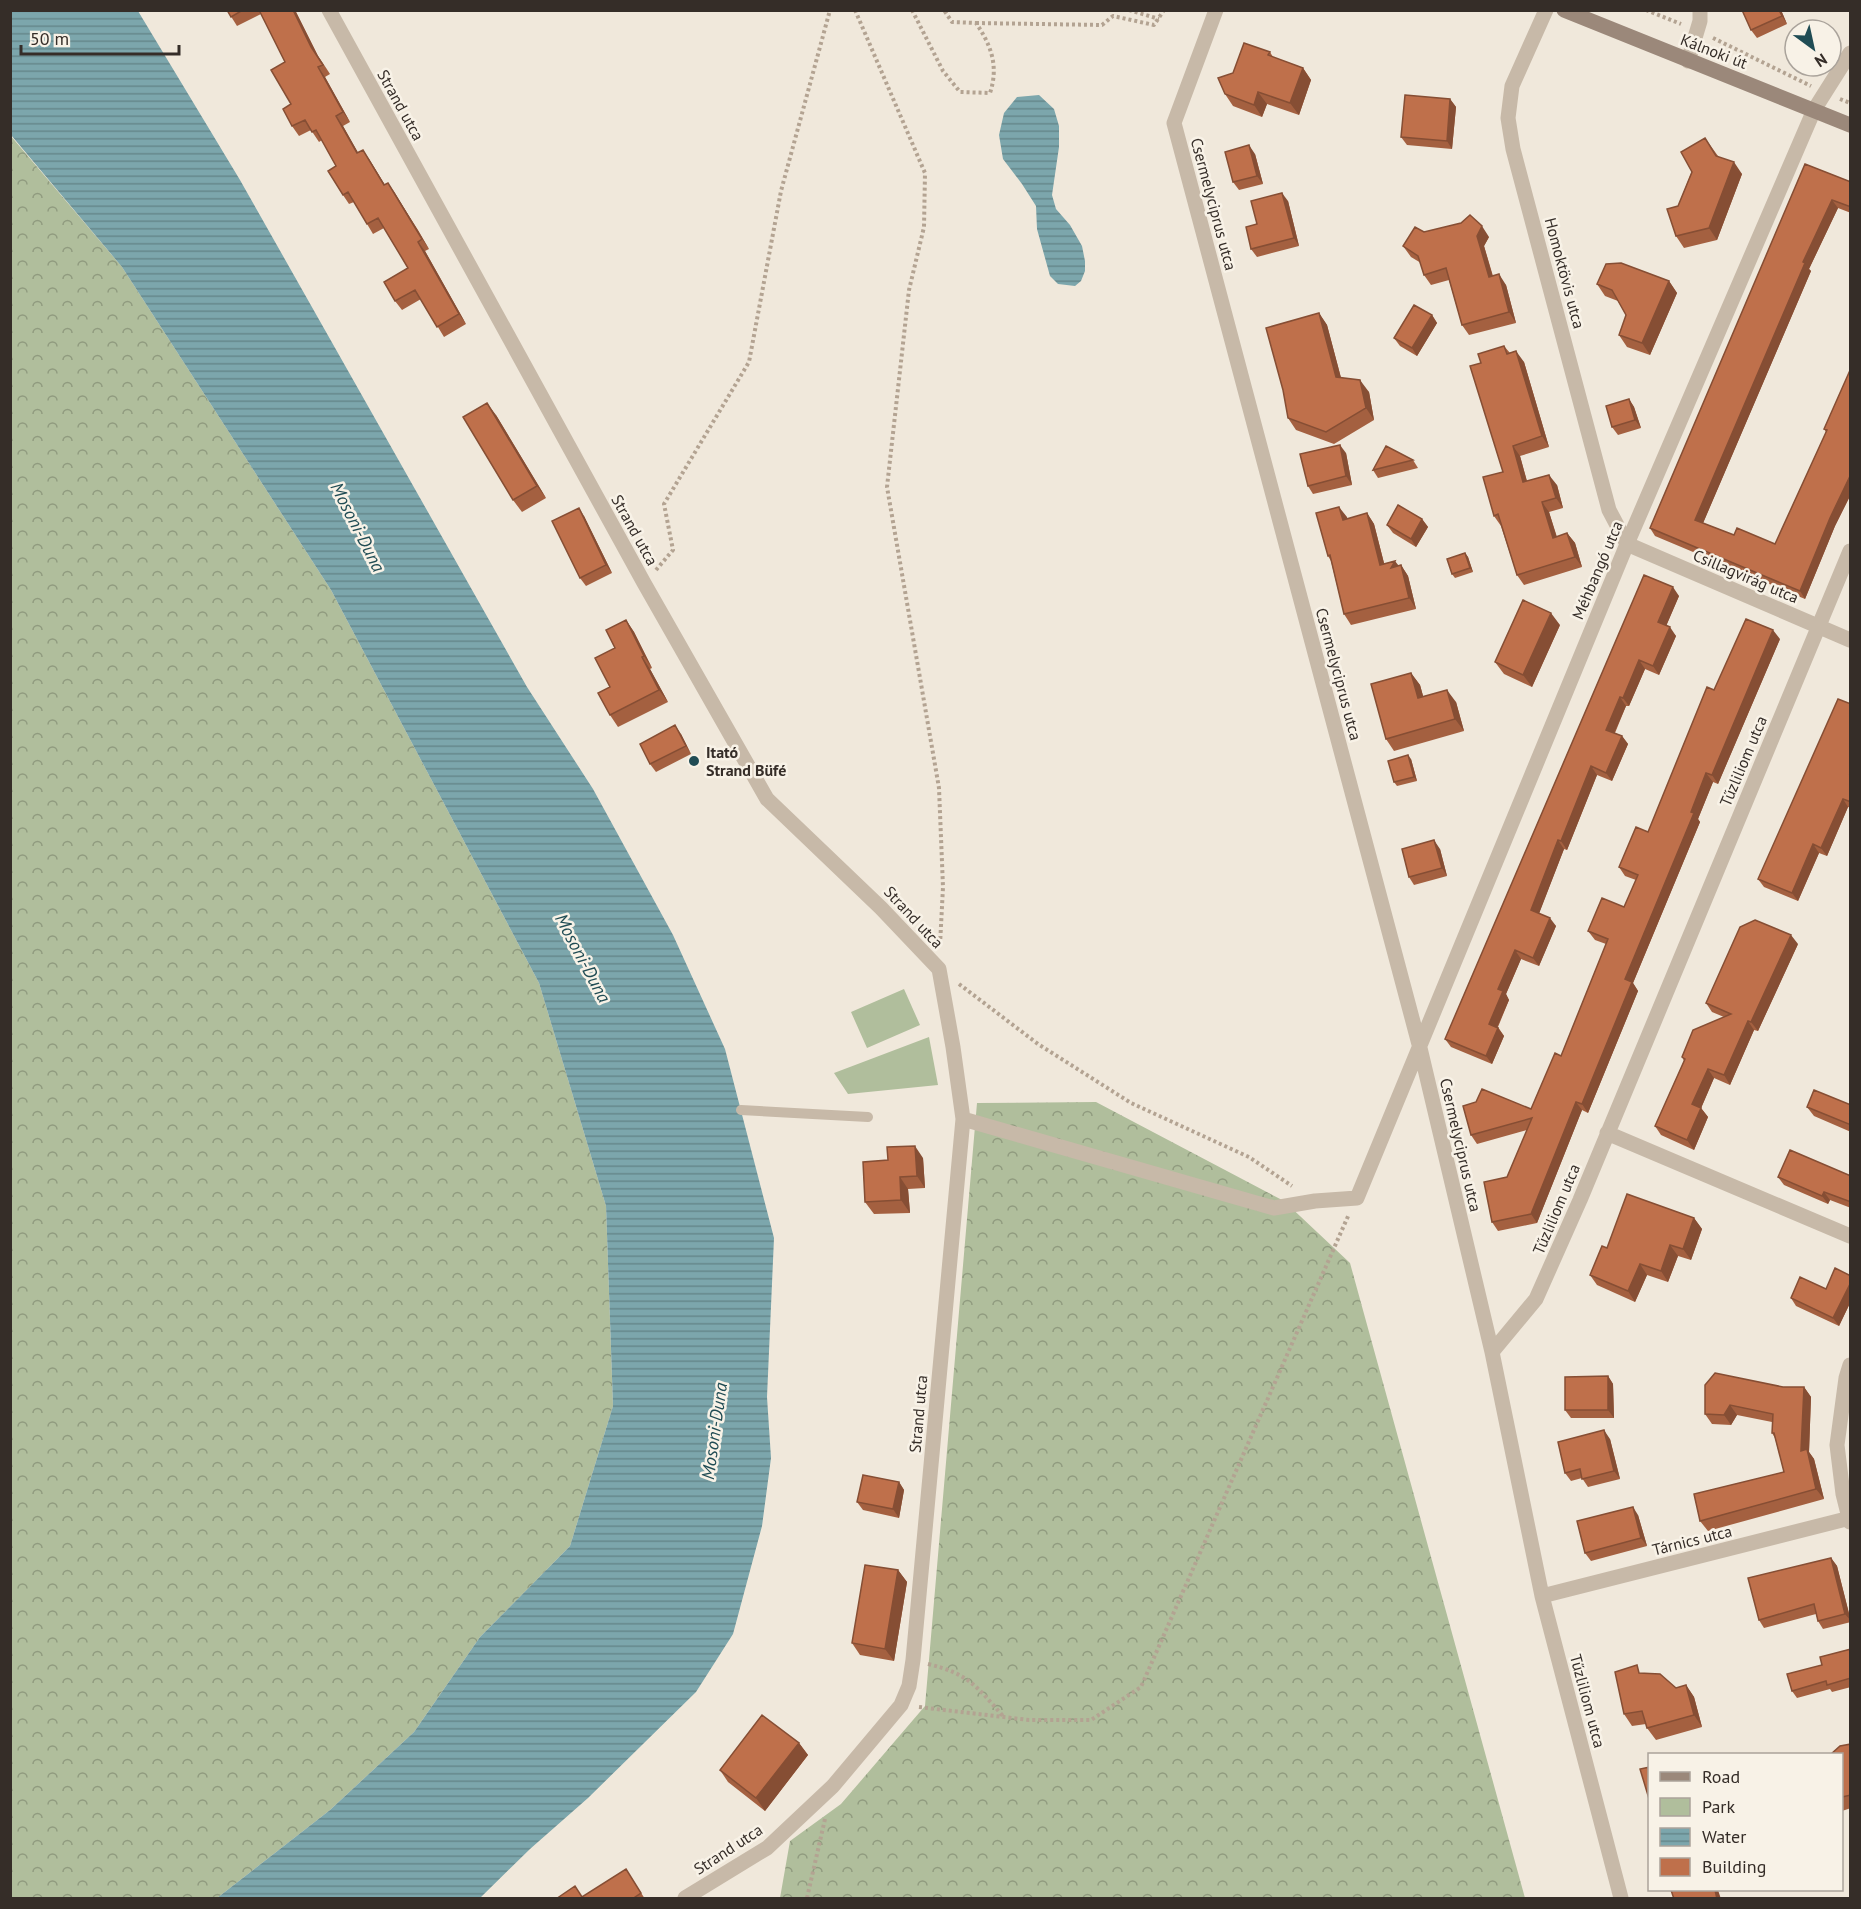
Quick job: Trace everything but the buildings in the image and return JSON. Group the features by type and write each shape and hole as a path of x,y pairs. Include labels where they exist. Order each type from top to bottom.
{"street":[{"name":"Strand utca","path":"329,10 644,583 767,799 881,908 939,969 963,1119 909,1686 901,1705 833,1786 767,1848 685,1899"},
{"name":"Csermelyciprus utca","path":"1216,10 1173,123 1420,1048 1492,1352"},
{"name":"Homoktövis utca","path":"1546,10 1512,86 1508,118 1513,149 1609,510 1627,544"},
{"name":"Kálnoki út","path":"1564,10 1851,124"},
{"path":"1688,61 1700,10"},
{"name":"Méhbangó utca","path":"1357,1198 1627,544 1814,110 1851,53"},
{"name":"Csillagvirág utca","path":"1627,544 1851,640"},
{"name":"Tűzliliom utca","path":"1620,1899 1542,1596 1492,1352 1536,1299 1851,551"},
{"path":"963,1119 1274,1208 1315,1201 1357,1198"},
{"path":"1607,1133 1851,1236"},
{"path":"1850,1520 1843,1494 1837,1445 1846,1378 1851,1365"},
{"name":"Tárnics utca","path":"1542,1596 1850,1520"}],"lane":[{"path":"741,1110 868,1117"}],"path":[{"path":"644,583 673,550 664,504 749,362 782,191 830,10"},
{"path":"855,10 925,173 924,227 909,290 887,487 939,788 943,887 939,969 1038,1044 1131,1103 1249,1157 1315,1201"},
{"path":"912,10 943,71 960,92 990,93 996,77 988,41 976,23"},
{"path":"944,10 952,22 1102,25 1113,16 1154,26 1164,10"},
{"path":"1130,10 1159,19"},
{"path":"1646,10 1697,30 1851,103"},
{"path":"901,1705 1029,1720 1091,1720 1141,1687 1357,1198"},
{"path":"913,1660 953,1670 963,1676 978,1688 1004,1717"},
{"path":"807,1899 833,1786"}],"green space":[{"path":"10,135 122,267 331,590 539,983 606,1206 613,1406 570,1546 480,1637 414,1732 330,1810 217,1898 11,1898"},
{"path":"904,989 920,1025 867,1048 851,1012"},
{"path":"929,1037 938,1085 848,1094 834,1073"},
{"path":"1096,1102 1284,1201 1350,1263 1525,1898 780,1898 790,1841 841,1804 925,1706 977,1103"}],"water":[{"name":"Mosoni-Duna","path":"10,11 138,11 240,180 527,687 593,789 673,935 725,1049 774,1238 767,1397 771,1458 762,1526 733,1634 696,1692 588,1798 530,1849 480,1898 217,1898 330,1810 414,1732 480,1637 570,1546 613,1406 606,1206 539,983 331,590 122,267 11,135"},
{"path":"1039,95 1054,109 1059,126 1059,147 1052,195 1056,209 1070,225 1082,246 1085,261 1085,271 1081,281 1075,286 1058,284 1050,276 1037,229 1036,206 1003,159 999,135 1004,113 1017,97"}],"place":[{"name":"Itató Strand Büfé","path":"694,761"}]}
